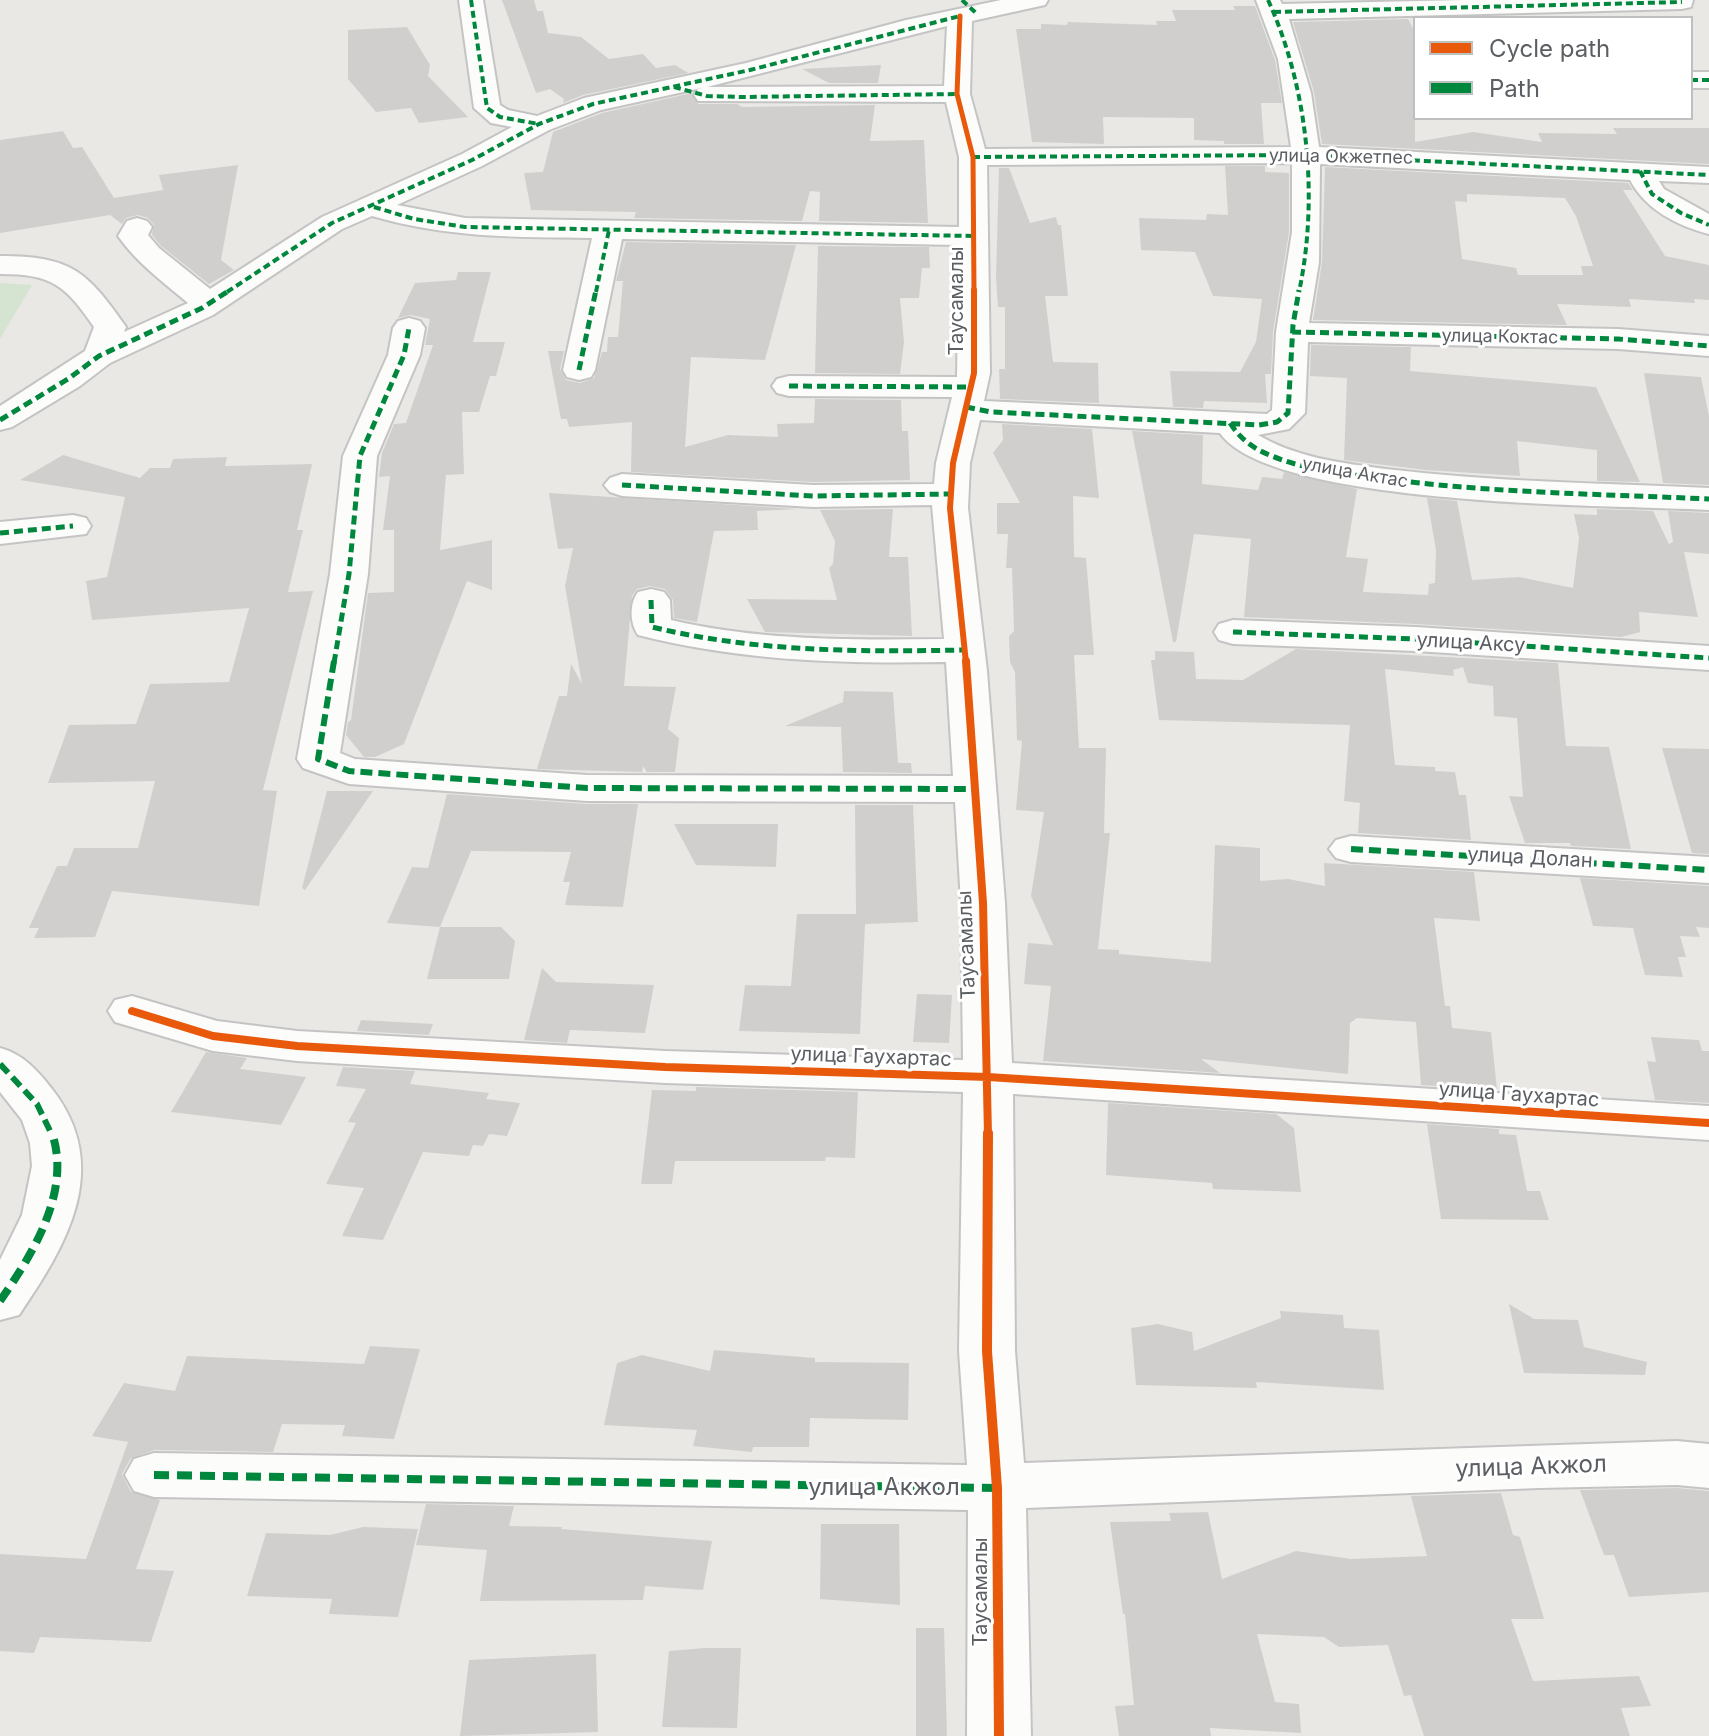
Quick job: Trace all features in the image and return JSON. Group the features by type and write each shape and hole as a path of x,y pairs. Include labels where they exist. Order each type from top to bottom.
{"street":[{"path":"471,0 487,108 500,117 539,124"},
{"path":"0,420 68,379 99,356 209,304 332,223 374,207 539,124 593,104 674,87 966,10 1036,0"},
{"path":"789,386 969,397 991,412 1230,423 1277,422 1288,413 1292,332 1304,267 1308,213 1299,105 1271,6 1682,2"},
{"name":"Таусамалы","path":"966,10 957,94 973,157 974,373 953,463 951,494 983,903 988,1077 987,1351 997,1488 999,1736"},
{"path":"674,87 707,96 741,97 957,94"},
{"name":"улица Окжетпес","path":"973,157 1305,155 1709,175"},
{"path":"1640,171 1652,194 1709,225"},
{"path":"374,207 414,219 465,227 973,236"},
{"path":"137,227 133,236 148,254 209,304"},
{"path":"579,370 609,230"},
{"path":"0,265 36,264 76,280 110,327 99,356"},
{"path":"409,328 404,355 360,456 349,574 318,759 349,771 587,788 973,789"},
{"name":"улица Коктас","path":"1292,332 1618,339 1709,346"},
{"name":"улица Актас","path":"1230,423 1244,441 1281,460 1330,471 1419,484 1504,491 1709,499"},
{"path":"622,485 813,496 951,494"},
{"path":"0,533 73,526"},
{"path":"651,600 652,627 690,638 766,647 873,652 964,650"},
{"name":"улица Аксу","path":"1233,632 1416,639 1709,658"},
{"name":"улица Долан","path":"1351,849 1709,870"},
{"name":"улица Гаухартас","path":"132,1011 213,1036 297,1046 665,1067 988,1077 1709,1123"},
{"path":"0,1064 27,1091 47,1121 58,1156 51,1207 20,1274 0,1301"},
{"name":"улица Акжол","path":"154,1475 997,1488 1048,1483 1539,1466 1677,1463 1709,1466"}],"green space":[{"path":"0,283 32,285 0,339"}],"building":[{"path":"502,0 534,0 537,11 543,11 548,33 581,37 609,59 643,54 656,68 675,65 688,73 583,95 563,103 564,99 550,89 536,93"},
{"path":"1233,6 1255,6 1275,60 1282,103 1261,103 1264,144 1194,140 1194,118 1103,117 1104,144 1032,142 1016,29 1041,29 1041,24 1067,25 1068,22 1157,25 1156,21 1176,21 1172,10 1235,10"},
{"path":"1408,19 1413,28 1415,142 1473,132 1542,142 1538,133 1617,134 1613,128 1709,128 1709,164 1322,144 1314,92 1293,22"},
{"path":"407,27 430,65 428,76 468,117 419,123 411,108 376,112 348,79 348,30"},
{"path":"881,65 878,83 829,83 802,69"},
{"path":"692,93 698,104 737,104 742,107 875,105 870,141 924,140 928,223 819,221 820,192 810,191 802,221 634,218 636,212 531,210 524,173 543,172 553,132 602,113"},
{"path":"63,131 73,148 82,147 114,198 163,190 159,175 238,165 221,260 234,270 209,284 161,246 152,235 154,225 148,218 138,215 126,218 122,224 110,215 0,233 0,140"},
{"path":"1225,166 1265,166 1265,172 1289,173 1289,232 1273,332 1271,374 1265,374 1267,403 1204,401 1203,408 1173,407 1170,371 1240,372 1256,342 1262,299 1213,296 1195,252 1141,250 1139,218 1206,220 1207,214 1228,215"},
{"path":"1325,167 1628,183 1633,190 1623,190 1665,256 1709,265 1709,300 1694,299 1695,303 1629,299 1631,307 1557,304 1567,325 1313,320 1322,262","holes":["1467,194 1565,198 1576,216 1593,266 1581,266 1583,275 1518,275 1516,268 1462,259 1455,201 1467,202"]},
{"path":"999,168 1009,168 1030,223 1056,217 1058,225 1061,225 1068,296 1045,296 1053,362 1098,363 1099,403 1000,399 999,369 1005,369 1005,307 998,307 996,277"},
{"path":"626,242 796,245 765,360 691,357 685,447 728,435 778,437 777,424 814,423 815,399 901,400 902,431 908,431 910,480 813,482 631,472 632,422 569,427 567,419 561,419 548,351 564,351 560,369 566,380 580,383 594,378 602,352 607,352 608,337 618,337 623,281 616,281"},
{"path":"818,246 929,247 930,268 922,268 919,298 900,298 904,342 900,374 815,373"},
{"path":"458,272 491,272 473,342 505,342 496,376 490,376 479,412 462,412 464,474 446,475 440,550 492,540 492,590 467,581 404,744 375,757 364,757 346,735 351,720 368,593 394,592 394,530 383,530 390,476 379,477 382,453 394,424 406,423 433,345 425,345 430,319 410,315 398,318 415,283 456,280"},
{"path":"1311,345 1411,347 1410,371 1596,387 1640,482 1597,481 1597,450 1517,441 1520,476 1426,470 1344,460 1347,378 1310,376"},
{"path":"1644,373 1701,377 1709,416 1709,485 1663,483"},
{"path":"1002,424 1092,429 1099,498 1073,496 1074,557 1086,558 1094,655 1074,655 1079,748 1106,748 1104,833 1110,833 1098,949 1119,950 1119,954 1211,962 1215,845 1260,848 1260,881 1288,879 1325,886 1324,863 1474,872 1480,921 1434,918 1445,1006 1450,1006 1452,1028 1491,1032 1497,1090 1421,1085 1416,1022 1357,1018 1350,1023 1348,1074 1201,1059 1220,1073 1043,1061 1051,986 1024,984 1028,943 1053,945 1031,896 1044,812 1016,810 1022,741 1017,740 1015,672 1010,662 1009,636 1014,631 1012,568 1006,568 1008,534 997,534 997,503 1020,503 993,453 1003,440"},
{"path":"1132,431 1203,435 1202,484 1258,490 1262,477 1282,479 1284,472 1357,489 1346,557 1368,559 1363,592 1428,595 1429,584 1435,583 1436,550 1427,498 1457,501 1472,580 1519,577 1573,588 1579,538 1574,514 1597,515 1597,509 1653,511 1669,544 1673,542 1668,511 1709,513 1709,554 1684,552 1698,617 1639,612 1640,632 1621,637 1244,617 1251,539 1194,534 1176,642 1173,642"},
{"path":"63,455 140,478 150,468 170,468 173,459 227,457 225,466 312,464 297,530 303,530 288,592 313,591 263,790 277,791 259,906 112,891 95,937 34,938 39,928 29,928 57,866 67,866 74,848 138,848 155,781 48,783 69,725 136,724 150,684 229,682 249,608 92,620 86,581 107,577 125,497 20,480"},
{"path":"549,493 798,509 757,511 758,530 714,531 697,622 674,618 673,600 665,589 650,586 637,589 632,596 624,686 676,687 668,729 679,738 675,772 647,772 643,766 642,772 537,769 559,696 567,696 571,664 582,684 565,586 573,548 558,549"},
{"path":"893,509 889,557 908,557 912,636 765,632 747,599 837,600 829,568 833,564 835,541 820,510"},
{"path":"1296,649 1558,663 1566,746 1609,747 1631,849 1571,846 1570,843 1525,843 1509,796 1523,797 1517,718 1494,716 1493,686 1468,683 1463,667 1453,670 1454,676 1385,669 1395,765 1435,767 1435,771 1455,772 1459,795 1466,795 1471,840 1358,833 1360,803 1344,801 1350,725 1159,720 1151,660 1155,660 1155,651 1194,652 1196,679 1243,680"},
{"path":"844,691 893,692 898,763 911,763 912,773 843,772 841,727 785,726 843,702"},
{"path":"1662,748 1709,749 1709,854 1692,853"},
{"path":"327,791 373,791 305,890 302,888"},
{"path":"447,794 587,804 638,804 623,907 565,905 570,882 563,882 571,852 471,851 440,927 387,923 412,867 428,868"},
{"path":"855,805 913,805 918,922 865,924 860,1034 739,1031 745,985 791,986 797,914 856,914"},
{"path":"674,824 778,824 776,867 696,865"},
{"path":"1580,878 1709,886 1709,928 1696,927 1700,937 1680,936 1686,957 1678,957 1683,977 1645,975 1633,928 1593,926"},
{"path":"440,927 501,927 515,941 509,979 427,979"},
{"path":"542,968 556,982 654,985 645,1033 570,1030 567,1043 524,1040"},
{"path":"917,994 952,995 949,1043 913,1042"},
{"path":"361,1020 433,1024 429,1035 357,1031"},
{"path":"1651,1037 1699,1040 1702,1051 1709,1051 1709,1103 1655,1100 1647,1061 1656,1062"},
{"path":"206,1052 247,1058 240,1069 306,1077 281,1125 171,1112"},
{"path":"343,1067 415,1071 410,1084 489,1093 486,1099 520,1103 507,1136 489,1134 483,1146 473,1145 469,1156 423,1152 383,1240 342,1236 364,1188 326,1184 356,1123 348,1122 366,1089 336,1086"},
{"path":"696,1087 858,1092 855,1158 826,1157 825,1161 675,1161 672,1184 641,1184 652,1090 696,1091"},
{"path":"1108,1103 1276,1114 1294,1128 1301,1192 1213,1189 1212,1183 1106,1175"},
{"path":"1427,1124 1499,1129 1499,1134 1516,1135 1527,1191 1540,1191 1549,1220 1441,1219"},
{"path":"1509,1304 1534,1319 1578,1320 1584,1347 1647,1362 1645,1375 1524,1373"},
{"path":"1280,1311 1343,1315 1344,1328 1379,1330 1384,1390 1256,1382 1257,1388 1136,1385 1131,1328 1158,1324 1192,1332 1194,1351 1281,1318"},
{"path":"370,1346 420,1349 394,1439 342,1436 345,1425 282,1424 273,1452 154,1450 131,1458 122,1474 131,1492 160,1500 136,1569 174,1571 151,1642 40,1637 34,1653 0,1651 0,1554 86,1559 128,1442 92,1436 124,1383 175,1391 187,1356 364,1364"},
{"path":"714,1350 815,1358 815,1362 909,1363 908,1420 810,1418 809,1447 753,1447 752,1452 693,1446 697,1430 604,1425 617,1363 642,1355 710,1371"},
{"path":"1677,1488 1709,1491 1709,1592 1629,1597 1614,1555 1604,1555 1580,1490"},
{"path":"1501,1493 1513,1535 1520,1537 1544,1619 1511,1619 1533,1681 1639,1676 1651,1706 1621,1708 1630,1736 1424,1736 1411,1695 1404,1696 1388,1645 1339,1647 1324,1637 1257,1634 1275,1702 1299,1704 1301,1733 1210,1728 1211,1736 1119,1736 1115,1706 1134,1705 1125,1614 1110,1522 1171,1521 1169,1513 1208,1512 1222,1579 1296,1551 1351,1559 1427,1556 1411,1496"},
{"path":"426,1504 514,1506 509,1526 562,1527 712,1541 703,1590 645,1586 643,1600 480,1601 487,1550 416,1545"},
{"path":"821,1524 899,1524 900,1605 820,1599"},
{"path":"363,1527 418,1529 398,1617 329,1614 332,1599 247,1596 266,1533 330,1535"},
{"path":"916,1628 944,1628 947,1736 916,1736"},
{"path":"741,1648 737,1728 662,1727 669,1651"},
{"path":"596,1654 598,1732 460,1736 469,1660"}],"marked path":[{"path":"471,0 487,108 500,117 539,124"},
{"path":"962,0 976,13"},
{"path":"966,407 991,412 1259,425 1277,422 1288,413 1293,325 1303,271 1306,232 1306,164 1291,59 1268,0"},
{"path":"1274,12 1682,2"},
{"path":"0,420 68,379 99,356 202,308 332,223 472,160 539,124 593,104 750,70 960,16"},
{"path":"1693,80 1709,80"},
{"path":"674,87 707,96 741,97 957,94"},
{"path":"973,157 1305,155 1709,175"},
{"path":"1640,171 1652,194 1681,213 1709,225"},
{"path":"374,207 414,219 465,227 973,236"},
{"path":"579,370 609,230"},
{"path":"409,328 404,355 360,456 349,574 318,759 349,771 587,788 973,789"},
{"path":"1292,332 1618,339 1709,346"},
{"path":"789,386 971,387"},
{"path":"1230,423 1243,440 1258,450 1286,461 1332,471 1405,482 1492,489 1709,499"},
{"path":"622,485 813,496 951,494"},
{"path":"0,533 73,526"},
{"path":"651,600 652,627 729,643 807,650 964,650"},
{"path":"1233,632 1416,639 1709,658"},
{"path":"1351,849 1709,870"},
{"path":"0,1064 43,1112 55,1143 57,1166 55,1191 48,1215 26,1261 0,1301"},
{"path":"154,1475 997,1488"}],"cycle path":[{"path":"960,16 957,94 973,157 974,373 953,463 950,508 967,671 983,903 988,1077 987,1351 997,1488 999,1736"},
{"path":"132,1011 213,1036 297,1046 665,1067 988,1077 1709,1123"}]}
